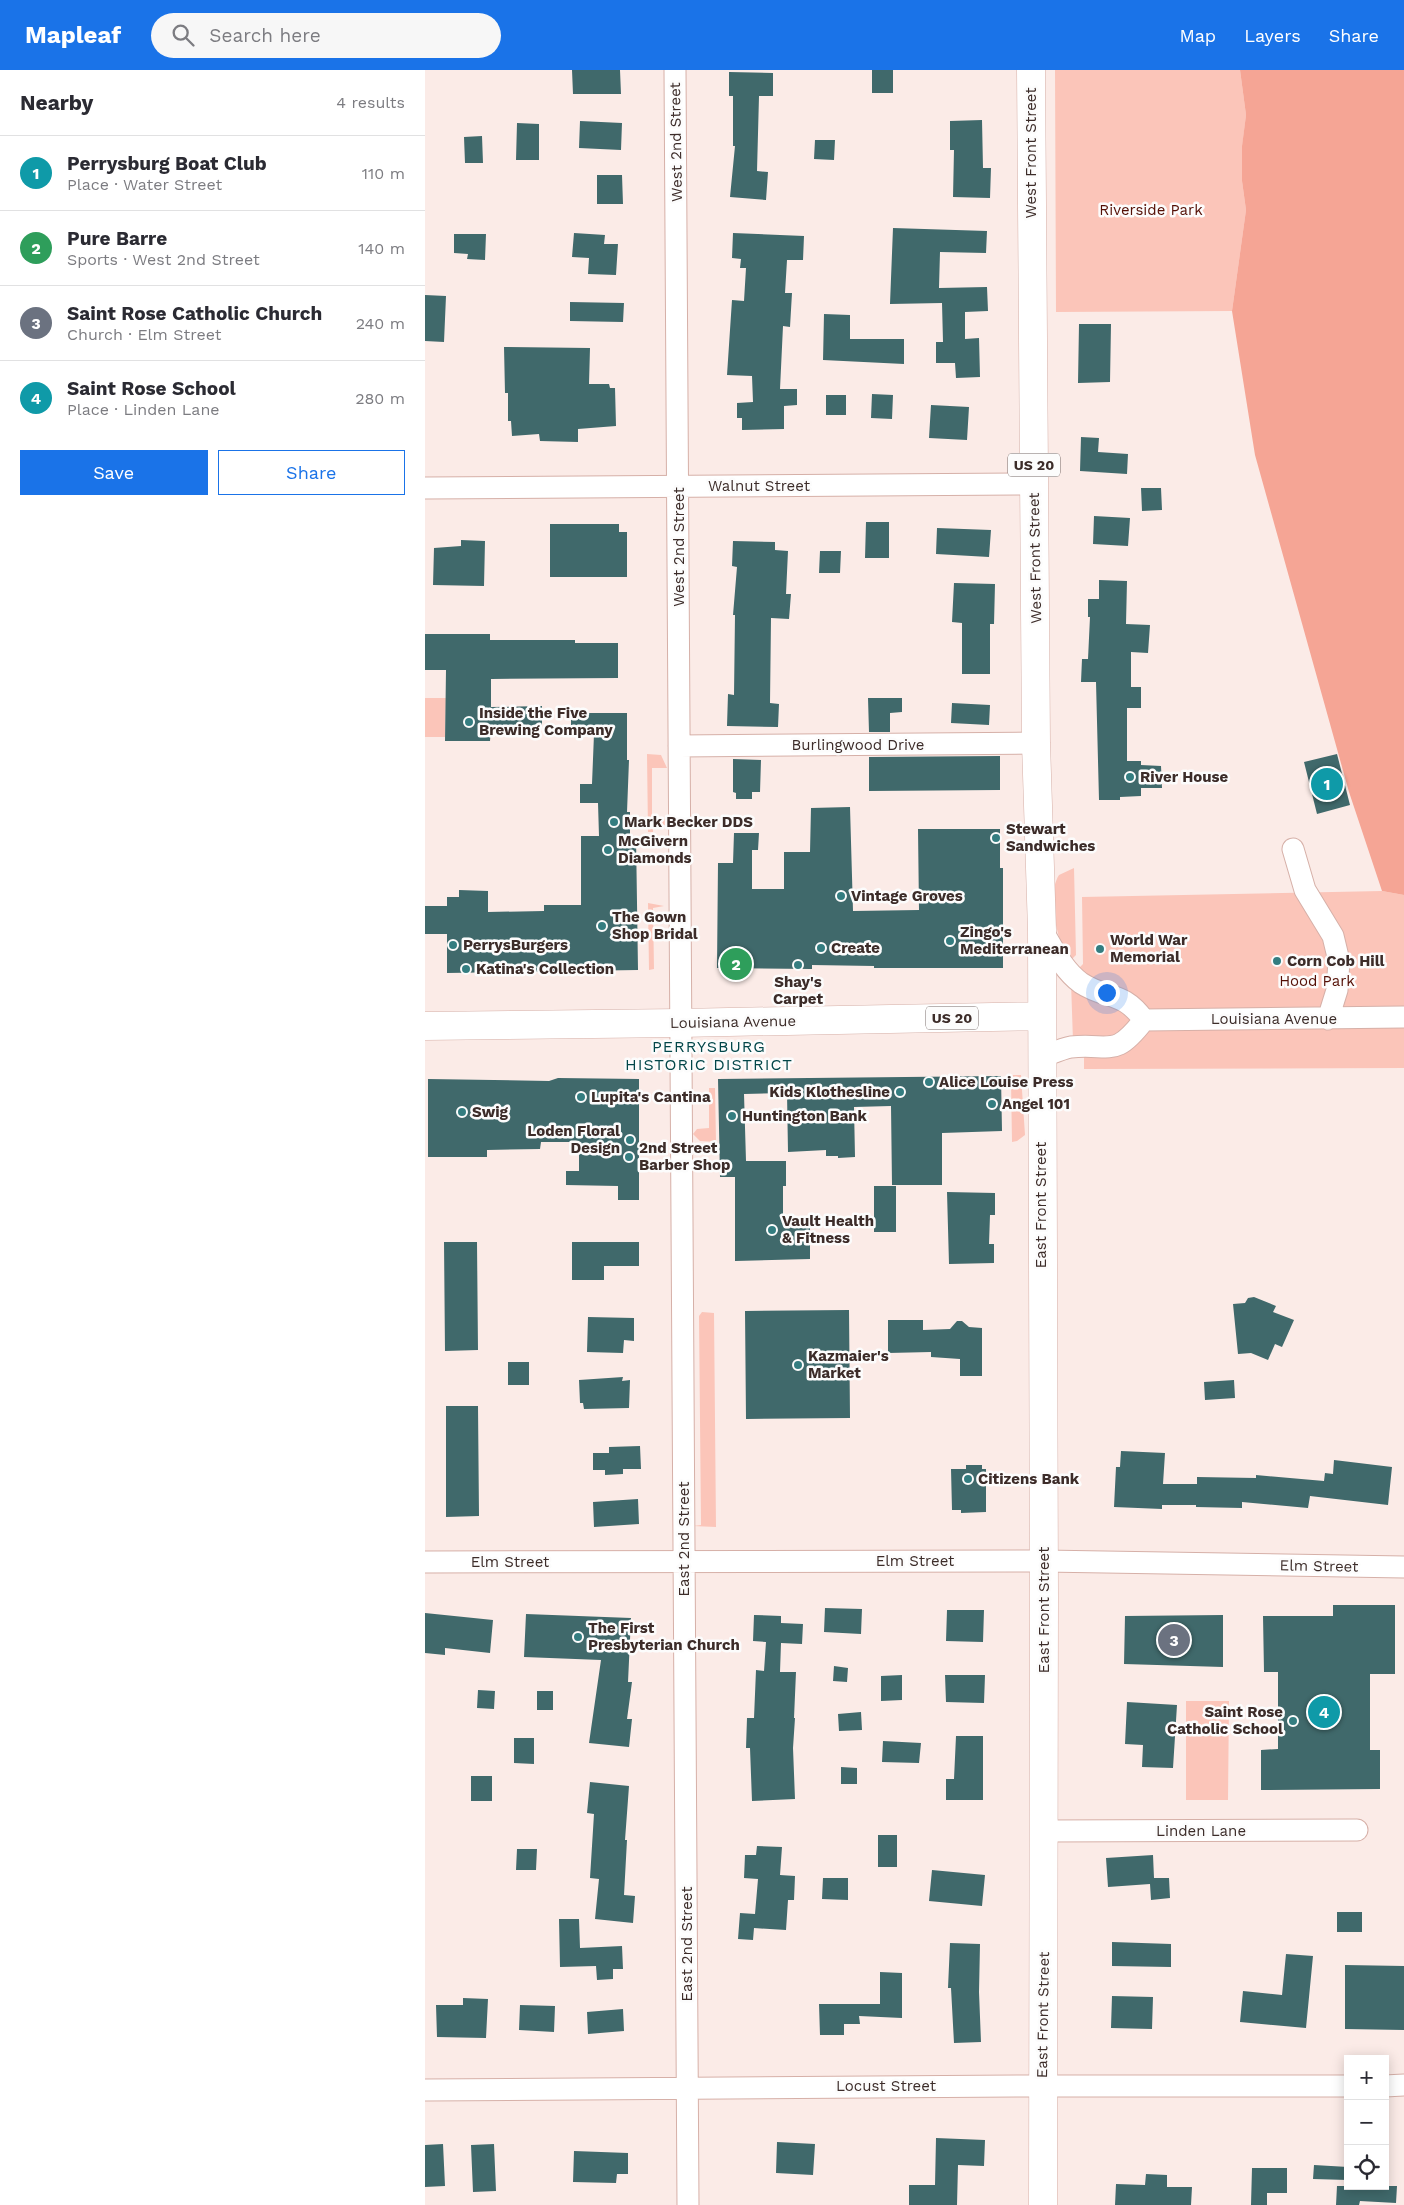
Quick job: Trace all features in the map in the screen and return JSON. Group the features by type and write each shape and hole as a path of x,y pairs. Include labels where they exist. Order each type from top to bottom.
{"main road":[{"name":"West Front Street","path":"1031,70 1037,743 1042,930 1041,1016"},
{"name":"Louisiana Avenue","path":"425,1026 680,1024 1041,1016"},
{"name":"East Front Street","path":"1041,1016 1044,1561 1043,2205"}],"street":[{"name":"West 2nd Street","path":"675,70 679,486 680,1024"},
{"name":"Walnut Street","path":"425,488 1034,484"},
{"name":"Burlingwood Drive","path":"679,746 1037,743"},
{"path":"1293,849 1305,890 1330,930 1339,961 1338,983 1328,1019"},
{"path":"1041,1057 1071,1047 1111,1047 1131,1037 1143,1020 1134,1007 1125,1000 1095,989 1074,977 1042,930"},
{"name":"Louisiana Avenue","path":"1143,1020 1328,1019 1404,1016"},
{"name":"East 2nd Street","path":"680,1024 688,2205"},
{"name":"Elm Street","path":"425,1562 1044,1561 1404,1567"},
{"name":"Linden Lane","path":"1044,1832 1357,1830"},
{"path":"1389,2086 1404,2085"},
{"name":"Locust Street","path":"425,2090 1344,2086"}],"green space":[{"name":"Riverside Park","path":"1055,70 1240,70 1246,115 1242,147 1242,181 1246,210 1232,311 1056,312"},
{"path":"425,698 446,698 445,737 425,737"},
{"path":"647,754 661,755 667,768 652,768 652,818 664,818 668,822 665,825 653,826 653,832 648,832"},
{"path":"1074,868 1076,955 1068,963 1055,919 1053,895 1059,875"},
{"name":"Hood Park","path":"1382,891 1404,895 1404,1068 1084,1069 1084,1041 1073,1041 1071,982 1083,991 1083,970 1078,969 1083,964 1082,897"},
{"path":"648,903 664,906 653,908 654,969 649,970"},
{"path":"1012,1075 1021,1075 1025,1135 1012,1142 1011,1081 1014,1080"},
{"path":"709,1088 715,1088 716,1142 700,1141 693,1134 697,1129 709,1128"},
{"path":"702,1312 714,1313 716,1527 693,1526 701,1525 699,1316"},
{"path":"1186,1701 1229,1701 1228,1800 1186,1800"}],"shaded area":[{"path":"1240,70 1404,70 1404,895 1382,891 1349,792 1255,455 1232,311 1246,210 1242,181 1242,146 1246,115"}],"building":[{"path":"572,70 620,70 621,94 573,94"},
{"path":"872,70 893,70 893,93 872,93"},
{"path":"729,72 773,73 773,96 759,96 757,171 768,172 766,200 730,197 735,146 733,146 733,96 729,96"},
{"path":"982,120 983,168 991,168 990,198 953,197 954,150 950,150 950,121"},
{"path":"580,121 622,123 621,150 579,148"},
{"path":"517,123 539,124 539,160 516,160"},
{"path":"482,136 483,163 465,163 464,137"},
{"path":"815,140 835,140 834,160 814,159"},
{"path":"597,175 622,175 623,204 597,204"},
{"path":"893,228 987,231 986,253 940,252 939,288 987,287 988,311 965,312 965,339 979,338 980,377 956,378 955,363 936,363 936,342 943,342 942,303 890,304"},
{"path":"574,233 605,235 604,244 618,244 616,275 588,274 589,258 572,257"},
{"path":"733,233 804,236 803,260 787,260 785,293 792,293 790,327 783,326 780,389 797,389 797,405 784,406 784,429 742,430 742,418 737,418 737,403 753,402 752,376 727,375 732,300 744,301 746,268 740,268 741,259 732,258"},
{"path":"454,234 486,234 485,260 467,259 468,254 454,253"},
{"path":"425,295 446,296 444,342 425,341"},
{"path":"570,302 624,303 623,322 570,321"},
{"path":"824,314 850,315 850,339 904,339 904,364 823,360"},
{"path":"1079,324 1111,324 1110,382 1078,383"},
{"path":"504,347 590,348 589,384 609,384 610,388 615,388 616,426 578,429 578,442 540,441 539,434 512,436 511,421 508,421 508,393 505,393"},
{"path":"872,394 893,395 892,419 871,418"},
{"path":"826,395 846,395 846,415 826,415"},
{"path":"931,405 969,407 967,440 929,438"},
{"path":"1081,437 1099,438 1098,452 1128,454 1127,474 1080,471"},
{"path":"1141,488 1161,488 1162,510 1142,511"},
{"path":"1094,516 1130,518 1128,546 1093,544"},
{"path":"866,522 889,522 889,558 865,558"},
{"path":"550,524 619,524 619,532 627,532 627,577 550,577"},
{"path":"937,528 991,530 989,557 936,554"},
{"path":"461,540 485,541 484,586 433,585 434,548 461,546"},
{"path":"733,541 775,542 775,550 788,551 786,594 791,594 789,619 771,618 770,703 779,704 778,727 727,726 728,694 734,695 735,615 733,615 737,567 732,566"},
{"path":"820,551 841,551 840,573 819,573"},
{"path":"1099,580 1127,581 1126,624 1150,625 1148,653 1131,652 1131,687 1141,687 1141,708 1127,708 1127,761 1141,761 1141,765 1161,766 1162,788 1141,788 1141,796 1120,797 1120,800 1099,800 1096,682 1081,682 1082,659 1088,659 1090,617 1088,617 1088,599 1099,599"},
{"path":"954,583 995,584 994,624 990,624 990,674 962,674 962,623 952,622"},
{"path":"425,634 490,634 490,640 575,640 575,643 618,643 618,678 491,679 491,707 542,706 542,726 491,726 490,741 445,741 446,670 425,670"},
{"path":"868,698 902,698 902,712 890,713 890,732 869,732"},
{"path":"952,703 990,705 989,725 951,723"},
{"path":"571,713 627,713 627,760 629,760 627,812 630,812 630,836 636,836 638,970 447,973 447,934 425,934 425,906 447,906 447,897 459,897 459,890 488,891 488,912 544,911 544,905 581,905 581,836 599,836 598,803 580,803 580,784 592,784 594,734 571,734"},
{"path":"1337,754 1350,805 1317,814 1304,762"},
{"path":"1000,756 1000,790 869,791 869,757"},
{"path":"733,759 761,760 760,792 752,792 752,799 736,799 736,793 733,792"},
{"path":"850,807 853,911 919,910 918,829 1000,829 1000,868 1003,868 1003,968 874,968 874,966 812,965 812,969 717,968 718,863 733,863 734,833 759,833 758,850 752,850 752,889 784,889 784,852 810,852 811,808"},
{"path":"1001,1076 1002,1131 942,1133 942,1185 892,1185 891,1106 854,1107 855,1157 838,1158 838,1156 826,1156 826,1150 788,1152 787,1093 744,1094 746,1161 786,1161 786,1186 783,1186 783,1223 786,1223 785,1226 810,1225 810,1259 735,1261 735,1177 720,1177 718,1079"},
{"path":"558,1078 639,1079 639,1200 618,1200 618,1186 566,1185 566,1171 579,1171 579,1142 541,1142 540,1149 487,1150 487,1157 428,1157 428,1079 549,1081"},
{"path":"874,1186 896,1186 896,1232 874,1232"},
{"path":"947,1192 995,1193 995,1215 990,1215 989,1244 994,1244 994,1263 949,1264"},
{"path":"444,1242 477,1242 478,1350 445,1351"},
{"path":"572,1242 639,1242 639,1266 604,1266 604,1280 572,1280"},
{"path":"1254,1297 1276,1306 1273,1312 1294,1320 1282,1347 1275,1344 1268,1360 1251,1353 1238,1354 1233,1304 1245,1303 1248,1298"},
{"name":"Kazmaier's Market","path":"849,1310 850,1418 746,1419 745,1311"},
{"path":"588,1317 634,1318 634,1341 624,1340 623,1353 587,1352"},
{"path":"888,1320 923,1320 923,1330 950,1329 957,1321 962,1321 969,1327 982,1328 982,1376 960,1376 960,1359 931,1357 931,1352 888,1353"},
{"path":"508,1362 529,1362 529,1385 508,1385"},
{"path":"623,1377 622,1381 630,1380 629,1408 584,1409 583,1403 580,1403 579,1380"},
{"path":"1234,1380 1235,1398 1205,1400 1204,1382"},
{"path":"446,1406 478,1406 479,1516 446,1517"},
{"path":"640,1446 641,1469 623,1469 623,1474 605,1475 605,1470 593,1470 593,1453 609,1453 609,1447"},
{"path":"1121,1451 1165,1453 1163,1484 1197,1484 1197,1477 1256,1478 1256,1475 1324,1481 1325,1473 1333,1474 1334,1460 1392,1467 1388,1505 1310,1496 1308,1508 1242,1502 1242,1508 1196,1507 1196,1505 1162,1505 1162,1509 1114,1507 1116,1467 1120,1467"},
{"name":"Citizens Bank","path":"966,1465 982,1465 982,1469 986,1469 986,1512 961,1513 961,1510 952,1510 951,1469 966,1469"},
{"path":"638,1499 639,1524 594,1527 593,1502"},
{"path":"1333,1605 1395,1605 1395,1674 1370,1674 1370,1750 1380,1750 1380,1789 1261,1790 1261,1750 1278,1749 1278,1672 1264,1672 1263,1616 1333,1616"},
{"path":"825,1608 862,1609 861,1634 824,1632"},
{"path":"947,1610 984,1610 983,1642 946,1641"},
{"path":"425,1613 493,1620 490,1653 445,1648 445,1655 425,1653"},
{"name":"The First Presbyterian Church","path":"526,1614 631,1618 628,1682 632,1682 627,1719 632,1719 629,1747 589,1743 601,1660 524,1657"},
{"path":"754,1615 781,1616 781,1623 803,1624 802,1644 781,1643 780,1672 796,1672 793,1748 795,1799 752,1801 750,1748 746,1748 747,1718 754,1718 756,1670 764,1671 766,1642 753,1641"},
{"path":"1223,1615 1223,1667 1124,1664 1125,1616"},
{"path":"834,1666 848,1668 847,1682 833,1681"},
{"path":"902,1675 902,1700 881,1701 881,1676"},
{"path":"945,1675 985,1675 984,1703 946,1702"},
{"path":"478,1690 495,1691 494,1709 477,1708"},
{"path":"537,1691 553,1691 553,1710 537,1710"},
{"path":"1127,1702 1177,1705 1173,1768 1142,1767 1143,1745 1125,1744"},
{"path":"861,1712 862,1730 839,1731 838,1714"},
{"path":"956,1736 983,1736 983,1800 946,1800 946,1779 954,1779"},
{"path":"514,1738 534,1738 534,1764 514,1763"},
{"path":"883,1741 921,1743 919,1763 882,1762"},
{"path":"841,1767 857,1768 857,1784 841,1784"},
{"path":"471,1776 492,1776 492,1801 471,1801"},
{"path":"590,1782 629,1786 625,1840 627,1840 624,1895 635,1896 633,1923 595,1919 599,1879 590,1878 594,1814 587,1813"},
{"path":"878,1835 897,1835 897,1867 878,1867"},
{"path":"757,1846 782,1847 780,1875 795,1876 794,1900 788,1900 786,1930 754,1928 753,1940 738,1939 740,1913 755,1914 758,1879 744,1878 745,1855 756,1855"},
{"path":"517,1849 537,1849 536,1870 516,1870"},
{"path":"1153,1855 1154,1878 1169,1878 1170,1898 1151,1900 1150,1884 1108,1887 1106,1858"},
{"path":"932,1870 985,1875 982,1906 929,1901"},
{"path":"823,1878 848,1878 848,1900 822,1899"},
{"path":"1337,1912 1362,1912 1362,1932 1337,1932"},
{"path":"559,1919 579,1919 580,1948 622,1946 623,1969 613,1969 613,1979 597,1980 596,1966 560,1967"},
{"path":"1112,1942 1171,1944 1171,1967 1112,1966"},
{"path":"950,1943 980,1944 981,2042 954,2043 951,1988 948,1988"},
{"path":"1286,1954 1313,1956 1306,2028 1240,2022 1243,1991 1282,1995"},
{"path":"1345,1965 1404,1966 1404,2030 1345,2029"},
{"path":"880,1972 902,1973 902,2018 859,2016 860,2024 844,2024 844,2035 820,2035 819,2004 880,2004"},
{"path":"1112,1996 1153,1997 1152,2029 1111,2028"},
{"path":"463,1998 488,1999 486,2038 437,2037 436,2005 463,2005"},
{"path":"520,2005 555,2006 554,2032 519,2030"},
{"path":"623,2009 624,2031 588,2034 587,2012"},
{"path":"936,2138 985,2140 984,2166 958,2165 957,2205 909,2205 909,2185 935,2185"},
{"path":"777,2142 815,2144 813,2175 776,2173"},
{"path":"443,2144 445,2186 425,2187 425,2145"},
{"path":"494,2144 496,2191 473,2192 471,2145"},
{"path":"574,2151 628,2153 628,2174 617,2174 616,2183 573,2182"},
{"path":"1314,2165 1344,2167 1344,2180 1313,2179"},
{"path":"1252,2168 1287,2168 1287,2193 1267,2193 1267,2205 1251,2205"},
{"path":"1146,2174 1167,2175 1167,2187 1192,2187 1191,2205 1115,2205 1116,2184 1145,2185"},
{"path":"1337,2186 1344,2186 1344,2190 1389,2190 1389,2186 1397,2186 1396,2203 1360,2201 1359,2205 1336,2205"}],"place":[{"name":"Inside the Five Brewing Company","path":"469,722"},
{"name":"River House","path":"1130,777"},
{"name":"Perrysburg Boat Club","path":"1327,784"},
{"name":"Mark Becker DDS","path":"614,822"},
{"name":"Stewart Sandwiches","path":"996,838"},
{"name":"McGivern Diamonds","path":"608,850"},
{"name":"Vintage Groves","path":"841,896"},
{"name":"The Gown Shop Bridal","path":"602,926"},
{"name":"Zingo's Mediterranean","path":"950,941"},
{"name":"PerrysBurgers","path":"453,945"},
{"name":"Create","path":"821,948"},
{"name":"World War Memorial","path":"1100,949"},
{"name":"Corn Cob Hill","path":"1277,961"},
{"name":"Pure Barre","path":"736,964"},
{"name":"Shay's Carpet","path":"798,965"},
{"name":"Katina's Collection","path":"466,969"},
{"name":"Alice Louise Press","path":"929,1082"},
{"name":"Kids Klothesline","path":"900,1092"},
{"name":"Lupita's Cantina","path":"581,1097"},
{"name":"Angel 101","path":"992,1104"},
{"name":"Swig","path":"462,1112"},
{"name":"Huntington Bank","path":"732,1116"},
{"name":"Loden Floral Design","path":"630,1140"},
{"name":"2nd Street Barber Shop","path":"629,1157"},
{"name":"Vault Health & Fitness","path":"772,1230"},
{"name":"Kazmaier's Market","path":"798,1365"},
{"name":"Citizens Bank","path":"968,1479"},
{"name":"The First Presbyterian Church","path":"578,1637"},
{"name":"Saint Rose Catholic Church","path":"1174,1640"},
{"name":"Saint Rose School","path":"1324,1712"},
{"name":"Saint Rose Catholic School","path":"1293,1721"}],"district":[{"name":"PERRYSBURG HISTORIC DISTRICT","path":"709,1055"}]}
